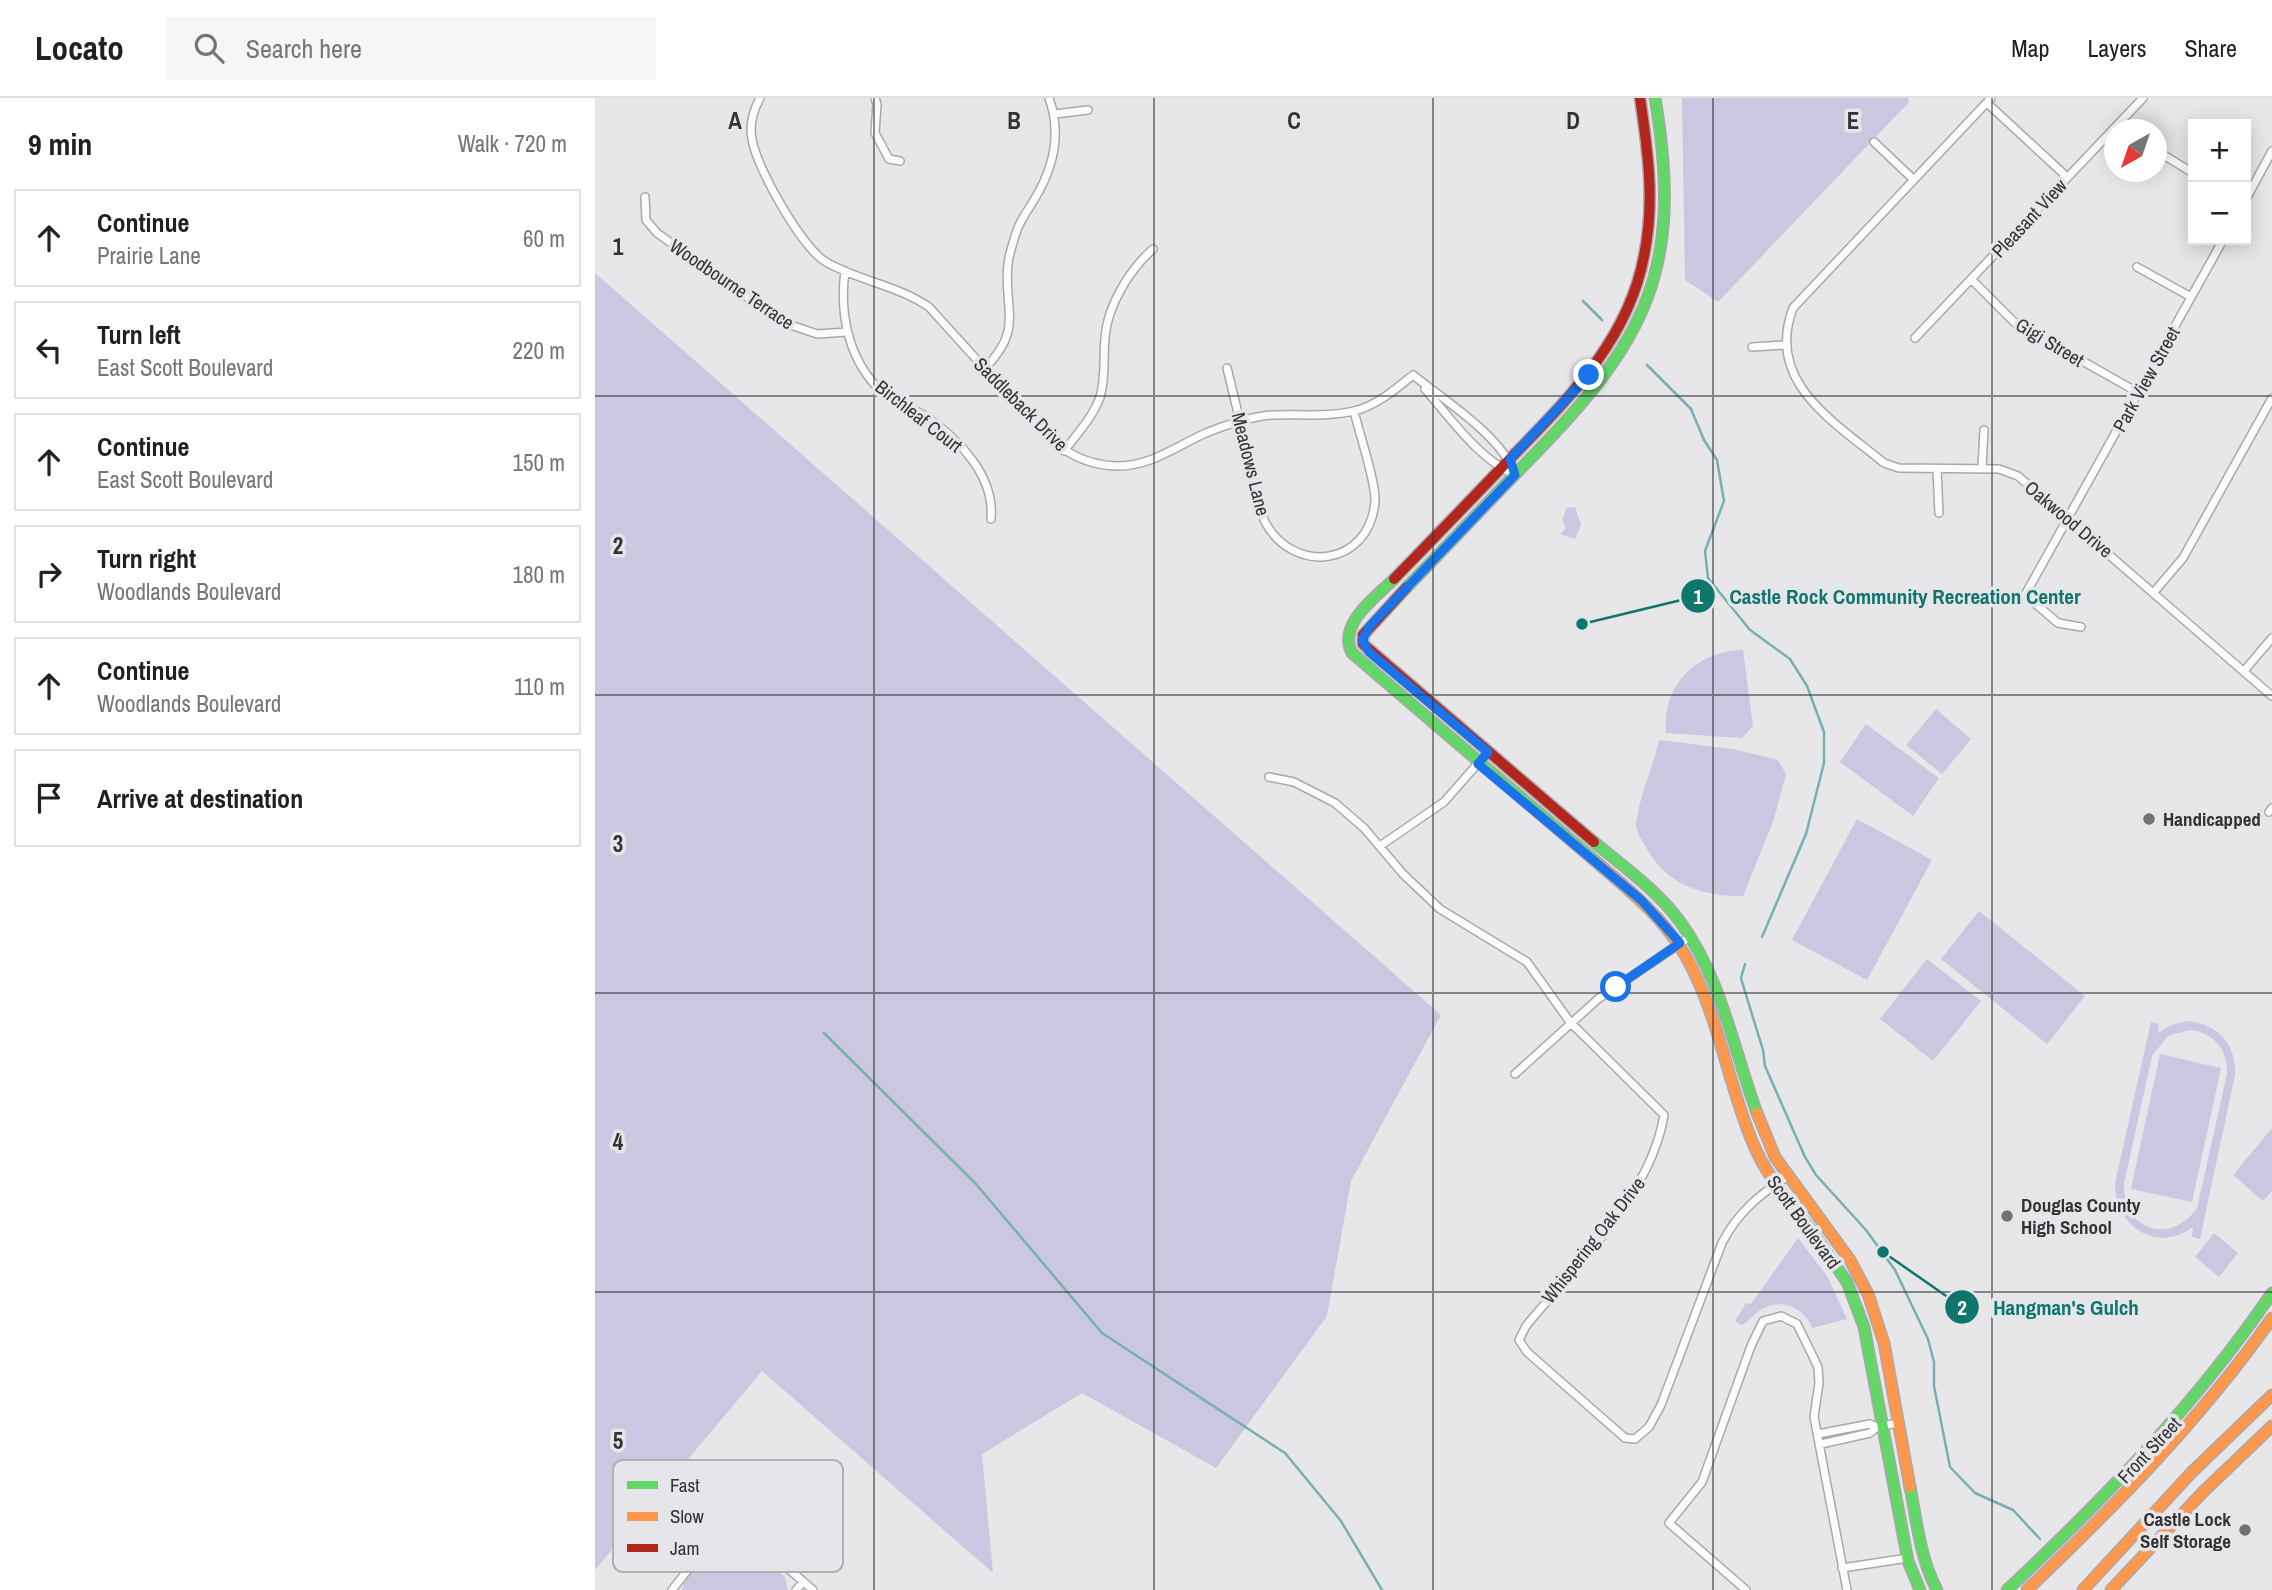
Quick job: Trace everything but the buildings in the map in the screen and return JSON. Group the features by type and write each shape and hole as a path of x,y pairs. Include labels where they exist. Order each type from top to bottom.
{"main road":[{"path":"1501,469 1595,367 1615,336 1633,295 1648,243 1652,207 1652,169 1640,98"},
{"path":"1515,475 1605,378 1627,345 1651,290 1662,247 1667,192 1665,150 1655,98"},
{"name":"Scott Boulevard","path":"1501,469 1358,616 1348,630 1346,640 1356,659 1641,900 1680,943 1705,993 1753,1145 1775,1184 1833,1257 1854,1296 1867,1334 1881,1426 1908,1558 1920,1590"},
{"name":"Scott Boulevard","path":"1515,475 1370,626 1362,640 1369,652 1656,895 1692,935 1711,969 1773,1154 1840,1243 1868,1291 1884,1343 1921,1547 1928,1573 1937,1590"},
{"name":"Front Street","path":"2007,1590 2161,1437 2235,1348 2272,1293"},
{"name":"Front Street","path":"2027,1590 2163,1457 2220,1390 2272,1318"},
{"path":"2083,1590 2192,1472 2272,1395"},
{"path":"2111,1590 2203,1492 2272,1426"}],"street":[{"name":"Saddleback Drive","path":"759,98 752,114 752,141 796,232 812,253 845,271 908,293 929,307 984,369 1064,451 1092,463 1117,466 1145,463 1205,434 1240,421 1271,415 1354,411 1386,397 1413,375"},
{"path":"875,98 875,133 889,159 900,161"},
{"path":"984,369 995,358 1012,316 1008,266 1016,230 1047,177 1054,152 1055,114 1049,98"},
{"name":"Pleasant View","path":"2124,119 2143,98"},
{"path":"1752,347 1784,345 1793,308 1989,100 2067,177"},
{"path":"1055,114 1088,110"},
{"name":"Pleasant View","path":"1915,338 2104,139"},
{"path":"1874,142 1913,179"},
{"path":"2251,190 2272,151"},
{"path":"2167,157 2188,170"},
{"name":"Woodbourne Terrace","path":"645,197 646,220 657,233 782,322 817,334 847,332"},
{"name":"Park View Street","path":"2081,627 2057,622 2025,595 2220,245"},
{"path":"1064,451 1099,398 1104,379 1105,334 1111,314 1134,266 1153,248"},
{"path":"2137,267 2191,297"},
{"name":"Birchleaf Court","path":"845,271 843,309 847,332 863,368 874,384 901,406 923,415 970,457 990,492 991,519"},
{"name":"Gigi Street","path":"1971,279 2015,323 2139,393"},
{"name":"Oakwood Drive","path":"1784,345 1790,372 1803,393 1862,445 1892,465 1937,469 1999,469 2018,476 2272,696"},
{"name":"Meadows Lane","path":"1227,368 1264,520 1271,534 1288,549 1308,557 1332,556 1351,548 1364,534 1375,499 1354,411"},
{"path":"1413,375 1510,459 1515,475"},
{"path":"1413,375 1459,429 1501,469 1515,475"},
{"path":"2154,592 2183,558 2272,398"},
{"path":"1982,468 1984,430"},
{"path":"1937,469 1939,513"},
{"path":"2244,671 2272,638"},
{"path":"1380,846 1434,810 1488,752"},
{"name":"Whispering Oak Drive","path":"1269,777 1294,782 1335,803 1440,909 1527,962 1570,1022 1664,1115 1656,1151 1640,1184 1527,1326 1519,1340 1527,1352 1625,1438 1635,1439 1649,1427 1661,1405 1722,1243 1735,1220 1750,1203 1788,1176"},
{"path":"1515,1074 1598,999 1692,935"},
{"path":"1746,1590 1669,1523 1702,1482 1751,1346 1763,1321 1781,1316 1797,1324 1818,1367 1819,1383 1814,1417 1847,1590"},
{"path":"1818,1434 1870,1423 1881,1426"},
{"path":"1821,1444 1870,1433 1881,1426 1898,1423"},
{"path":"1842,1568 1908,1558"},
{"path":"671,1590 685,1572"},
{"path":"791,1572 813,1590"},
{"path":"796,1590 803,1582"}],"shaded area":[{"path":"1682,98 1908,98 1909,102 1718,302 1685,280"},
{"path":"595,273 1441,1015 1351,1181 1327,1316 1216,1468 1082,1393 982,1454 993,1573 762,1371 687,1460 613,1460 613,1549 595,1570"},
{"path":"1575,507 1581,525 1575,539 1560,534 1566,528 1562,519 1567,508"},
{"path":"1743,650 1753,726 1742,738 1666,733 1670,700 1685,674 1711,657"},
{"path":"1936,709 1971,739 1942,774 1906,745"},
{"path":"1866,724 1939,778 1913,816 1840,762"},
{"path":"1659,740 1733,749 1778,760 1786,774 1774,819 1743,896 1701,891 1676,880 1655,861 1640,837 1636,824"},
{"path":"1857,819 1932,860 1867,980 1792,940"},
{"path":"1979,911 2085,996 2047,1044 1941,959"},
{"path":"1927,959 1981,1001 1933,1061 1880,1019"},
{"path":"2188,1021 2217,1031 2229,1046 2235,1064 2235,1075 2200,1239 2192,1237 2193,1227 2179,1235 2165,1238 2140,1231 2122,1212 2117,1198 2115,1183 2151,1022 2159,1024 2158,1033 2171,1025","holes":["2189,1030 2212,1038 2222,1050 2227,1074 2197,1208 2186,1220 2174,1227 2150,1228 2131,1212 2124,1184 2152,1056 2168,1036"]},
{"path":"2160,1054 2221,1068 2192,1202 2131,1189"},
{"path":"2272,1128 2272,1191 2263,1201 2233,1175"},
{"path":"2214,1233 2238,1253 2219,1277 2195,1257"},
{"path":"1798,1238 1827,1276 1847,1319 1812,1328 1797,1309 1782,1304 1766,1307 1741,1325 1735,1321 1746,1303 1751,1304"},
{"path":"692,1572 779,1572 785,1577 788,1590 682,1590 684,1582"}],"waterway":[{"path":"1583,301 1602,320"},
{"path":"1647,365 1691,409 1704,440 1717,460 1724,501 1705,551 1708,578 1750,630 1790,659 1807,686 1824,732 1824,763 1806,834 1762,937"},
{"path":"1745,964 1741,978 1763,1050 1765,1066 1805,1157 1816,1175 1866,1230 1895,1270 1928,1339 1950,1467 1975,1493 2013,1510 2040,1539"},
{"path":"824,1033 976,1184 1102,1333 1285,1453 1341,1521 1382,1590"}],"traffic: fast":[{"path":"1407,587 1569,417 1603,377 1628,338 1647,298 1659,256 1664,210 1663,158 1655,98"},
{"path":"1394,579 1354,622 1349,642 1352,653 1601,866"},
{"path":"1594,842 1662,900 1695,945 1717,991 1757,1113"},
{"path":"1811,1230 1847,1282 1864,1327 1908,1561 1920,1590"},
{"path":"2007,1590 2148,1449 2212,1373 2272,1293"},
{"path":"1910,1487 1923,1553 1937,1590"}],"traffic: slow":[{"path":"1601,866 1658,918 1685,955 1706,1000 1743,1118 1757,1153 1778,1187 1811,1230"},
{"path":"1757,1113 1775,1157 1850,1260 1868,1294 1884,1343 1910,1487"},
{"path":"2027,1590 2093,1526 2187,1426 2272,1318"},
{"path":"2083,1590 2192,1472 2272,1395"},
{"path":"2111,1590 2203,1492 2272,1426"}],"traffic: jam":[{"path":"1394,579 1570,395 1590,370 1624,317 1644,256 1649,216 1648,157 1640,98"},
{"path":"1407,587 1363,635 1363,644 1594,842"}],"place":[{"name":"Castle Rock Community Recreation Center","path":"1582,624"},
{"name":"Handicapped","path":"2149,819"},
{"name":"Douglas County High School","path":"2007,1216"},
{"name":"Hangman's Gulch","path":"1883,1252"},
{"name":"Castle Lock Self Storage","path":"2245,1530"}],"route":[{"path":"1589,375 1510,459 1515,475 1370,626 1362,640 1369,652 1488,752 1478,764 1641,900 1680,943 1616,987"}]}
